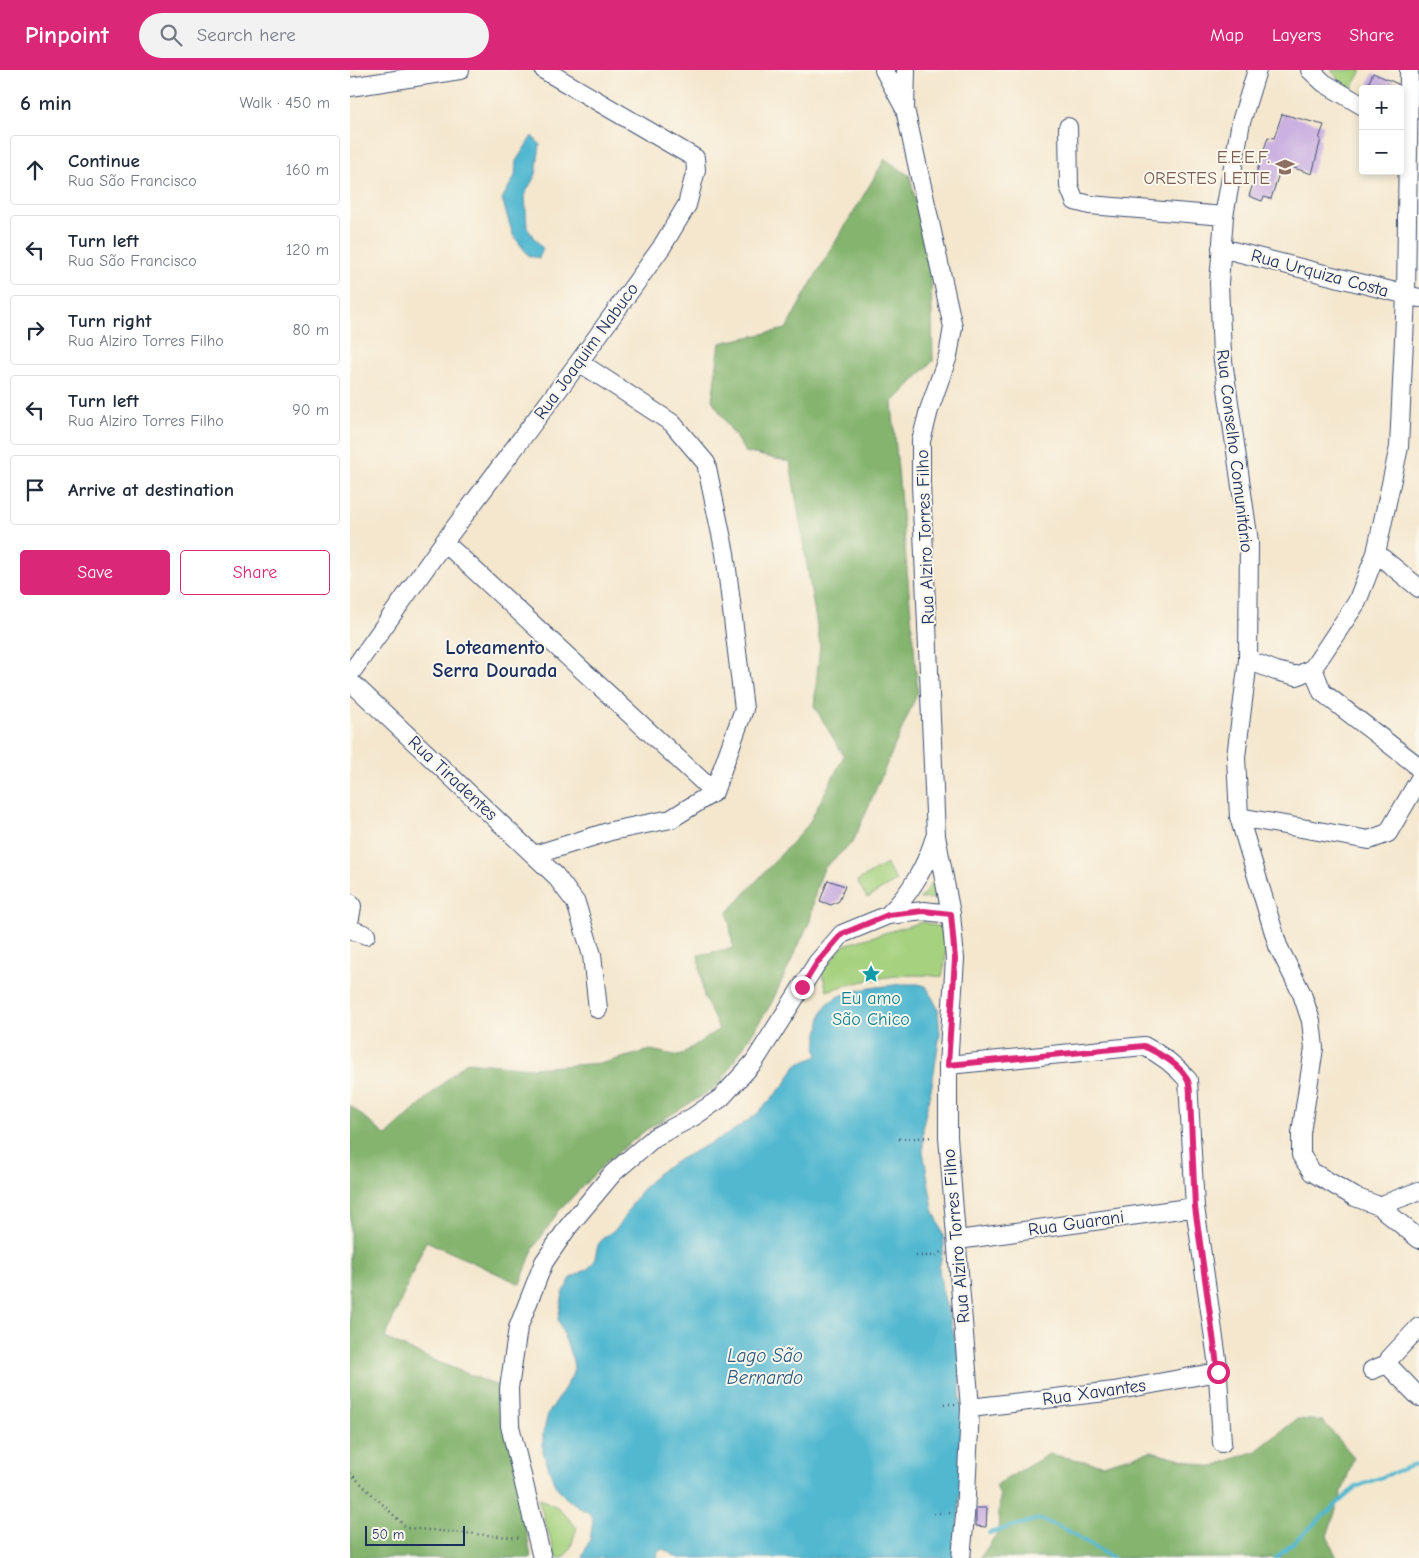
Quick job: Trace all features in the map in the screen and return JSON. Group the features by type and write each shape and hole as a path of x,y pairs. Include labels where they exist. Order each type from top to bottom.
{"street":[{"path":"350,87 460,70"},
{"name":"Rua Joaquim Nabuco","path":"350,674 444,542 579,362 661,248 687,205 696,170 695,158 544,70"},
{"name":"Rua Alziro Torres Filho","path":"884,70 905,109"},
{"name":"Rua Alziro Torres Filho","path":"906,70 905,109 953,327 948,356 929,410 921,441 921,484 936,836 951,914 955,959 948,1065 948,1137 958,1240 970,1408 966,1516 961,1558"},
{"name":"Rua Conselho Comunitário","path":"1257,70 1241,122 1224,216 1220,248 1219,283 1222,354 1249,542 1248,660 1236,757 1239,817 1278,946 1302,994 1311,1021 1314,1048 1301,1133 1301,1155 1312,1172 1355,1197 1379,1206 1419,1239"},
{"path":"1310,70 1324,83 1359,104"},
{"path":"1248,660 1276,671 1297,676 1313,668 1358,602 1376,553 1400,447 1412,297 1404,130 1409,70"},
{"path":"1068,128 1069,186 1075,201 1090,206 1224,216"},
{"name":"Rua Urquiza Costa","path":"1220,248 1412,297"},
{"path":"534,855 611,831 671,818 714,792 744,709 725,553 706,462 672,423 579,362"},
{"path":"444,542 714,792"},
{"path":"1376,553 1419,588"},
{"path":"1313,668 1322,692 1414,763 1419,770"},
{"name":"Rua Tiradentes","path":"350,681 555,875 576,903 592,956 598,1010"},
{"path":"1239,817 1368,840 1388,833 1419,780"},
{"path":"888,915 903,901 929,857 936,836"},
{"path":"350,904 352,906 350,918"},
{"path":"542,1558 510,1426 510,1388 518,1328 544,1262 568,1227 613,1173 655,1137 693,1117 722,1098 754,1062 817,963 842,934 888,915 924,911 951,914"},
{"path":"948,1065 1144,1046 1160,1054 1178,1068 1188,1080 1195,1207 1218,1372 1222,1444"},
{"path":"1379,1206 1419,1190"},
{"name":"Rua Guarani","path":"958,1240 1195,1207"},
{"path":"1419,1327 1379,1367 1419,1397"},
{"name":"Rua Xavantes","path":"970,1408 1114,1390 1218,1372"}],"path":[{"path":"899,1139 948,1137"},
{"path":"916,1256 936,1256 958,1240"},
{"path":"350,1473 406,1528 538,1539"},
{"path":"934,1513 950,1513"}],"green space":[{"path":"1331,70 1362,70 1351,91 1343,85"},
{"path":"885,159 910,176 931,274 933,361 892,403 918,692 853,842 824,868 816,890 810,921 771,1004 718,1086 646,1130 607,1161 558,1212 533,1249 520,1284 426,1241 385,1338 428,1358 503,1388 531,1558 350,1558 350,1105 386,1136 466,1062 531,1068 603,1063 651,1050 679,1056 719,1029 704,997 698,955 733,948 728,912 808,825 844,756 814,706 820,645 790,462 745,452 712,400 720,343 786,329"},
{"path":"886,864 896,881 867,898 857,881"},
{"path":"938,874 940,898 920,899"},
{"path":"922,922 940,927 943,933 946,952 942,977 928,975 899,976 855,983 827,991 822,972 844,945"},
{"path":"1297,1419 1323,1421 1354,1457 1327,1536 1337,1558 980,1558 998,1532 1000,1496 996,1485 1049,1454 1103,1465 1151,1451 1211,1467 1256,1451"},
{"path":"538,1498 559,1508 577,1528 570,1549 563,1558 556,1558"}],"water":[{"path":"532,136 540,144 536,174 525,194 527,228 543,249 539,258 529,256 513,235 502,199 515,176 516,161"},
{"name":"Lago São Bernardo","path":"902,984 926,986 938,1009 940,1034 932,1085 923,1125 923,1151 933,1209 943,1234 944,1245 939,1269 942,1289 961,1362 960,1393 965,1434 955,1558 678,1558 663,1549 658,1551 657,1558 582,1558 590,1539 593,1522 590,1514 566,1498 555,1485 543,1452 543,1434 548,1414 571,1378 574,1369 558,1319 563,1293 571,1278 589,1268 594,1262 598,1245 603,1238 617,1228 640,1192 657,1174 678,1160 728,1134 757,1114 785,1084 796,1065 818,1056 817,1042 821,1018 825,1007 831,1001 860,990"}],"building":[{"path":"1373,73 1398,84 1398,85 1368,85"},
{"path":"1282,114 1324,125 1319,139 1321,139 1312,174 1282,164 1271,199 1264,197 1262,201 1249,196 1268,137 1274,138"},
{"path":"828,880 845,886 839,901 831,905 820,901"},
{"path":"976,1508 987,1508 986,1527 976,1526"}],"waterway":[{"path":"1276,1558 1356,1487 1419,1463"},
{"path":"989,1533 1039,1519 1065,1529 1112,1558"}],"place":[{"name":"E.E.E.F. ORESTES LEITE","path":"1285,167"},
{"name":"Eu amo São Chico","path":"871,974"}],"district":[{"name":"Loteamento Serra Dourada","path":"495,658"}],"route":[{"path":"802,987 817,963 842,934 888,915 924,911 951,914 955,959 948,1065 1144,1046 1160,1054 1178,1068 1188,1080 1195,1207 1218,1372"}]}
